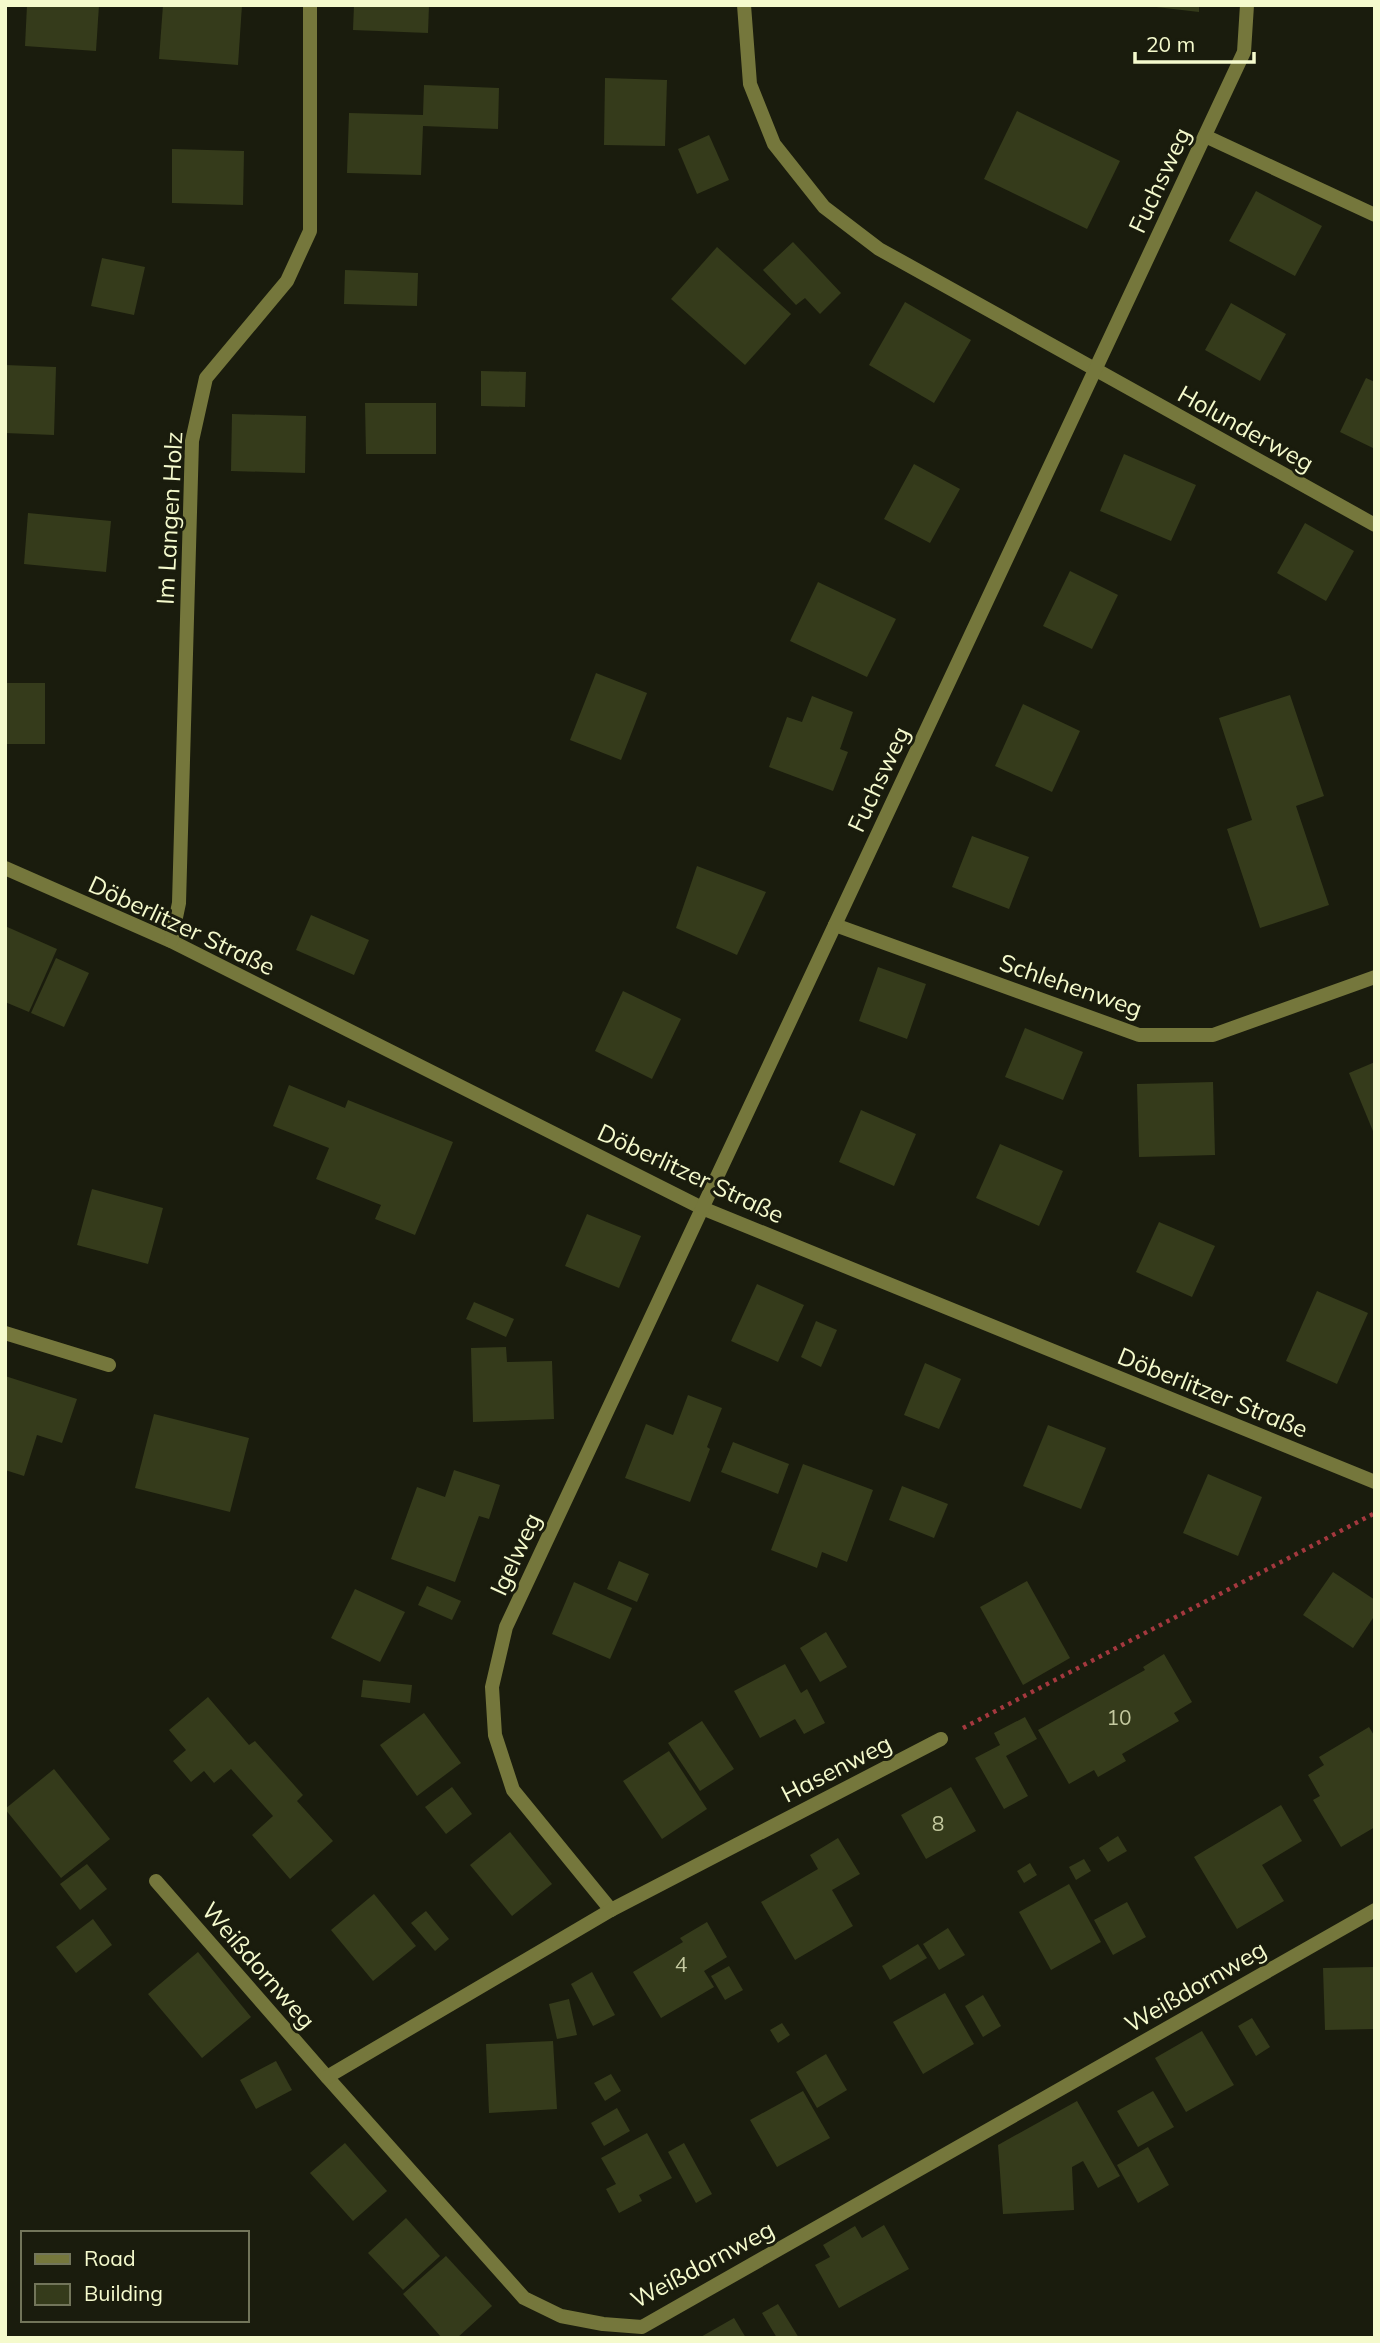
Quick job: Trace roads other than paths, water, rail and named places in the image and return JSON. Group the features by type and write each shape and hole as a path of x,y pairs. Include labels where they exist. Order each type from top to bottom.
{"street":[{"name":"Im Langen Holz","path":"171,942 179,903 192,441 206,378 288,281 310,231 310,5"},
{"path":"744,5 750,83 774,144 824,207 879,248 1096,370"},
{"name":"Fuchsweg","path":"702,1208 1244,52 1247,5"},
{"path":"1205,136 1375,215"},
{"name":"Holunderweg","path":"1096,370 1375,525"},
{"name":"Döberlitzer Straße","path":"5,868 171,942 702,1208 1375,1482"},
{"name":"Schlehenweg","path":"835,925 1139,1035 1213,1035 1375,977"},
{"name":"Igelweg","path":"611,1910 513,1790 495,1735 492,1688 506,1627 702,1208"},
{"path":"5,1333 109,1365"},
{"name":"Hasenweg","path":"327,2077 611,1910 941,1739"},
{"name":"Weißdornweg","path":"156,1881 524,2298 561,2316 603,2324 642,2327 1375,1910"}]}
